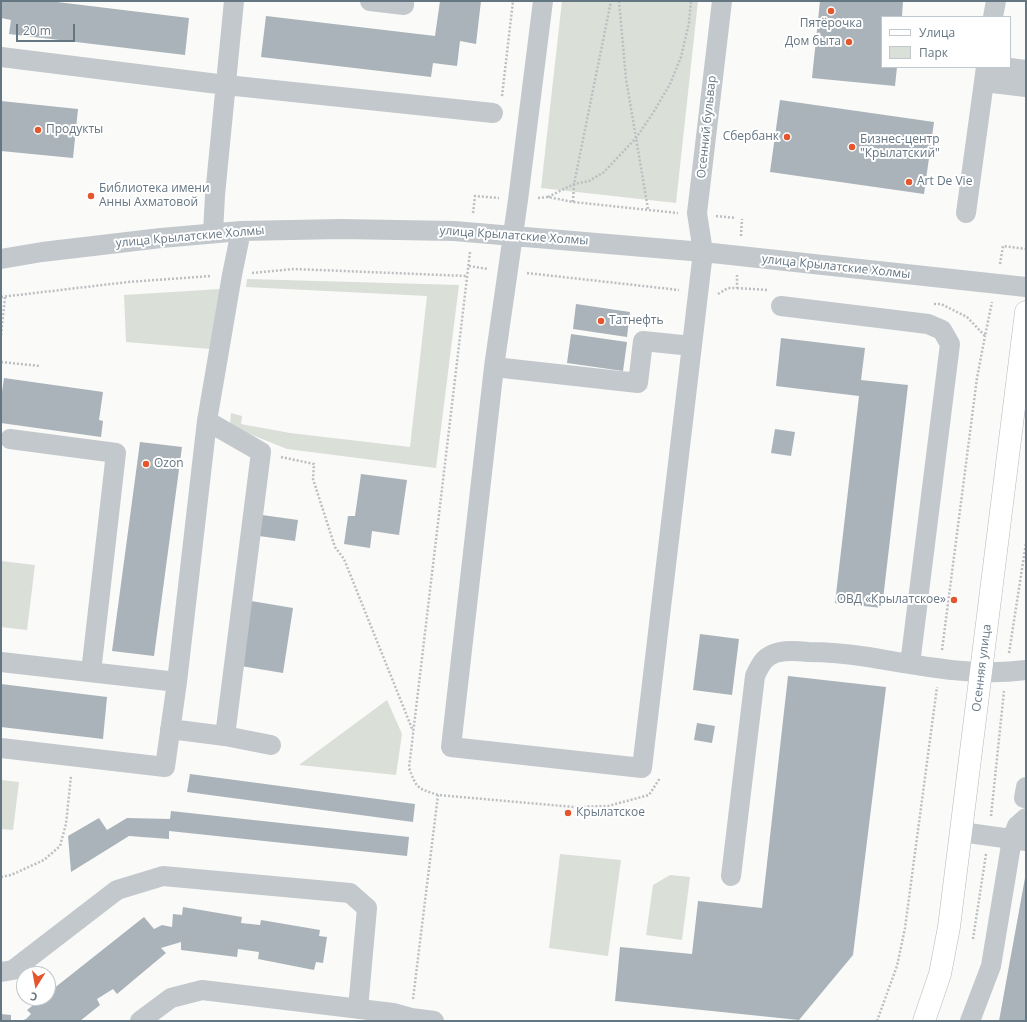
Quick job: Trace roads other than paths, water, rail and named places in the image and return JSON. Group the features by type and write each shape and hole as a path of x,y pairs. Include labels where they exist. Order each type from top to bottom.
{"main road":[{"name":"Осенняя улица","path":"924,1021 934,992 950,927 1026,312"}],"street":[{"path":"213,233 215,195 234,1"},
{"path":"370,1 404,5 404,1"},
{"path":"543,1 513,235 494,367 638,383 643,341 692,346"},
{"name":"Осенний бульвар","path":"494,367 452,747 642,768 703,252 697,213 722,1"},
{"path":"993,16 996,1"},
{"path":"1,57 226,85 493,113"},
{"path":"1010,68 1026,70"},
{"path":"966,213 985,74 1026,87"},
{"name":"улица Крылатские Холмы","path":"1,259 42,252 241,231 341,229 472,232 703,252 1026,287"},
{"path":"1,748 165,767 177,682 207,420 241,231"},
{"path":"781,306 928,324 942,330 950,344 910,664"},
{"path":"207,420 261,452 225,736"},
{"path":"10,439 116,454 91,672"},
{"path":"731,876 756,676 762,662 769,656 780,652 800,651 839,653 939,670 982,672 1026,670"},
{"path":"1,662 177,682"},
{"path":"170,729 271,744"},
{"path":"970,1021 991,966 1019,840 1017,826 1026,818"},
{"path":"961,832 1019,840"},
{"path":"1,972 13,970 117,890 163,876 350,893 367,908 358,1009"},
{"path":"140,1021 171,998 202,990 393,1013 411,1020 434,1021"}],"place":[{"name":"Пятёрочка","path":"831,11"},
{"name":"Дом быта","path":"849,42"},
{"name":"Продукты","path":"38,130"},
{"name":"Сбербанк","path":"787,137"},
{"name":"Бизнес-центр \"Крылатский\"","path":"852,147"},
{"name":"Art De Vie","path":"909,182"},
{"name":"Библиотека имени Анны Ахматовой","path":"91,196"},
{"name":"Татнефть","path":"601,321"},
{"name":"Ozon","path":"146,464"},
{"name":"ОВД «Крылатское»","path":"954,600"},
{"name":"Крылатское","path":"568,813"}]}
